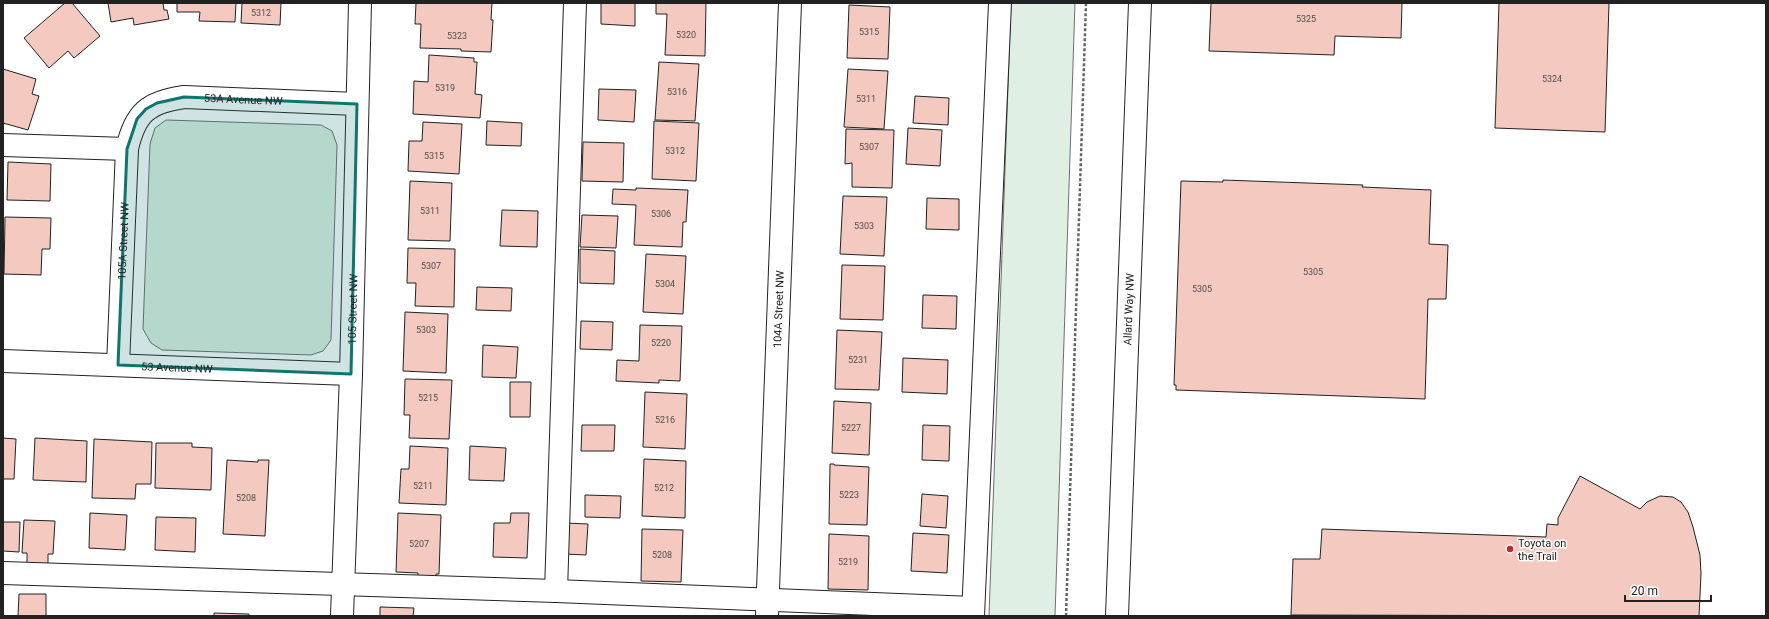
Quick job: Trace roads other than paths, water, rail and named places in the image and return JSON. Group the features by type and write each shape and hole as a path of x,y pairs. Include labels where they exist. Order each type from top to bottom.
{"street":[{"name":"105 Street NW","path":"342,616 351,374 360,3"},
{"path":"556,592 575,3"},
{"name":"104A Street NW","path":"767,608 790,3"},
{"path":"3,573 556,592 767,608 973,612 1000,3"},
{"name":"Allard Way NW","path":"1117,616 1140,3"},
{"name":"53A Avenue NW","path":"137,119 146,109 157,103 184,97 357,104"},
{"name":"105A Street NW","path":"118,365 127,149 131,133 137,119"},
{"path":"3,145 127,149"},
{"name":"53 Avenue NW","path":"3,361 351,374"}],"place":[{"name":"Toyota on the Trail","path":"1510,549"}]}
